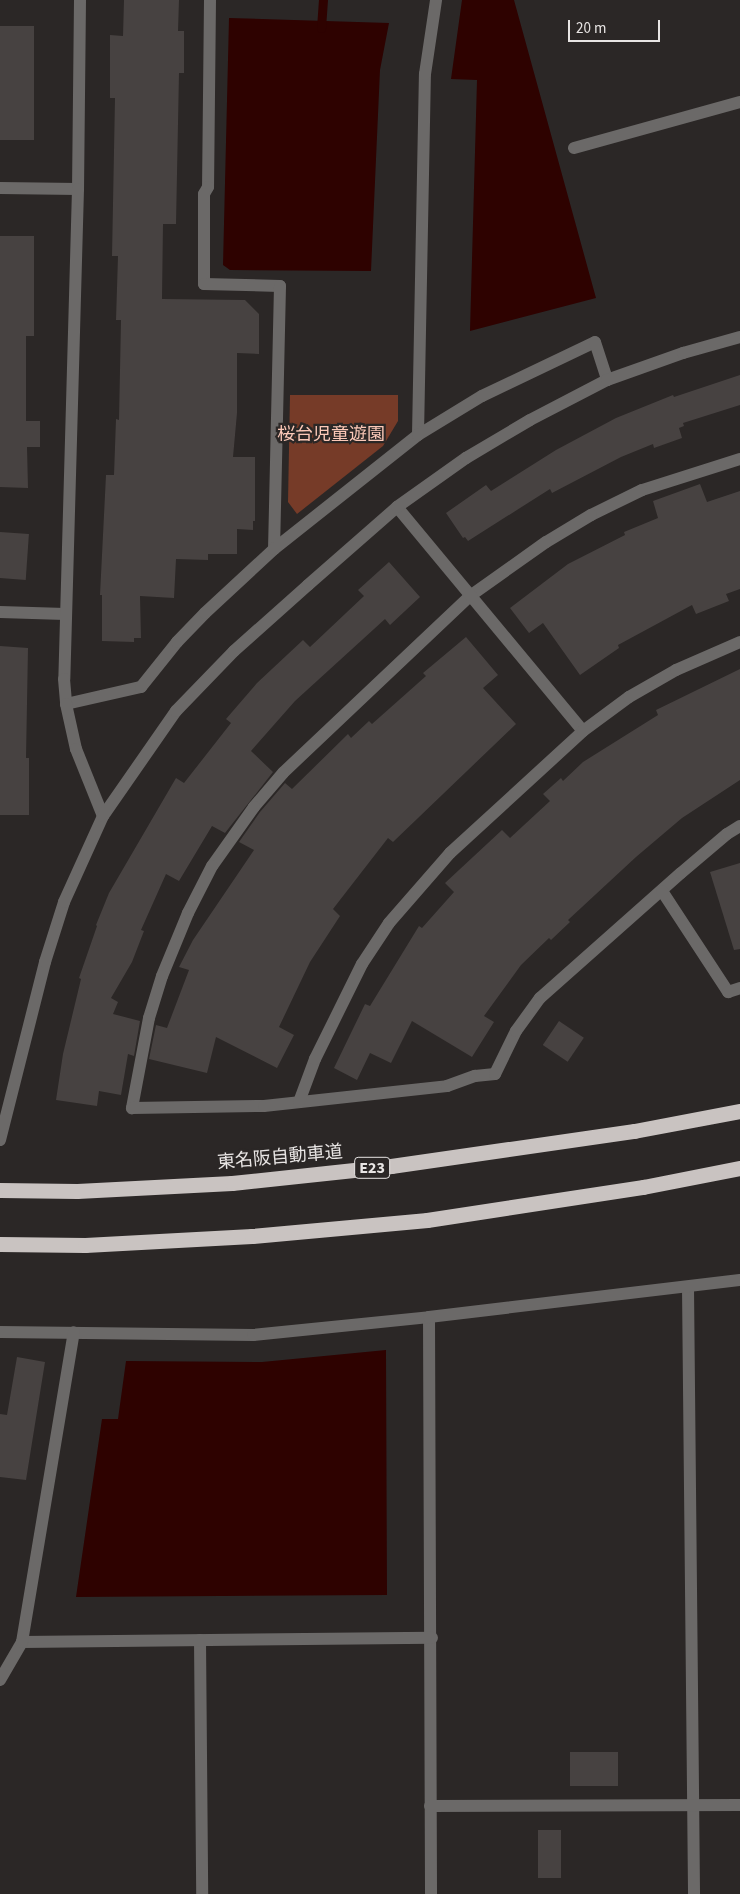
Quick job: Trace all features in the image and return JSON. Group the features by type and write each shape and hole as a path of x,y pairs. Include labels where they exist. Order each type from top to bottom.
{"highway":[{"name":"東名阪自動車道","path":"0,1190 77,1190 232,1183 371,1168 634,1131 740,1111"},
{"path":"0,1244 85,1245 232,1237 427,1220 643,1187 740,1168"}],"street":[{"path":"80,0 78,189 64,679 66,704 76,749 103,816"},
{"path":"210,0 208,187 204,194 204,284 280,286 274,549"},
{"path":"418,435 425,74 436,0"},
{"path":"574,148 740,102"},
{"path":"0,188 78,189"},
{"path":"0,1140 4,1109 45,962 64,902 103,816 176,711 234,651 397,507 466,458 530,420 607,380 683,353 740,337"},
{"path":"66,704 141,686 204,613 274,549 418,435 482,396 595,342 607,380"},
{"path":"740,459 642,490 592,515 546,542 470,596 311,744 254,806 212,866 188,913 162,976 149,1018 132,1108 264,1106 447,1086 475,1076 495,1074 516,1030 540,998 721,840 740,826"},
{"path":"397,507 584,731"},
{"path":"0,612 65,614"},
{"path":"300,1102 315,1059 362,964 389,923 450,853 584,731 629,697 676,670 740,642"},
{"path":"662,891 728,992 740,988"},
{"path":"0,1332 254,1335 430,1317 740,1280"},
{"path":"688,1287 694,1894"},
{"path":"430,1317 431,1894"},
{"path":"0,1680 22,1642 74,1332"},
{"path":"22,1642 432,1638"},
{"path":"200,1640 202,1894"},
{"path":"430,1806 740,1805"}],"green space":[{"name":"桜台児童遊園","path":"290,395 398,395 398,421 383,446 297,514 288,502"}],"shaded area":[{"path":"462,0 514,0 596,298 470,331 477,80 451,79"},
{"path":"229,18 389,23 380,70 371,271 230,270 223,265"},
{"path":"386,1350 387,1595 76,1597 102,1419 118,1419 126,1361 262,1362"}],"building":[{"path":"124,0 179,0 178,31 184,31 184,73 179,73 176,224 163,224 162,299 245,300 259,314 259,354 237,353 237,413 233,457 255,457 255,521 253,521 253,530 237,529 237,554 208,554 208,560 176,559 174,598 140,596 141,638 134,638 134,642 102,641 102,595 100,595 106,475 114,475 116,419 119,420 121,320 116,320 118,256 112,256 115,98 110,98 110,35 123,36"},
{"path":"0,26 34,26 34,140 0,140"},
{"path":"0,236 34,236 34,336 26,336 26,421 40,421 40,447 27,447 28,488 0,487"},
{"path":"740,375 740,405 683,423 684,426 679,428 682,438 654,448 653,444 621,457 552,493 550,489 468,541 465,537 463,538 446,513 486,485 491,491 556,450 616,418 673,395 674,397"},
{"path":"700,484 707,502 740,491 740,589 726,594 729,601 696,614 692,605 618,645 619,648 580,675 543,623 529,633 510,608 568,564 625,535 624,532 658,518 653,501"},
{"path":"0,532 29,534 26,580 0,578"},
{"path":"389,562 420,597 390,625 385,619 295,701 251,751 273,772 225,833 212,826 179,881 166,874 141,930 144,931 132,962 111,998 118,1002 113,1014 140,1021 134,1056 128,1054 121,1095 99,1091 97,1106 56,1100 63,1054 81,979 79,978 96,925 109,893 176,778 184,783 231,723 226,719 257,683 303,640 310,647 364,596 358,590"},
{"path":"466,637 498,675 483,688 516,724 393,842 388,838 333,909 340,916 310,962 279,1027 294,1035 277,1068 216,1037 207,1073 149,1059 156,1025 167,1028 189,970 179,967 193,940 254,850 239,842 260,812 285,783 292,789 348,734 351,738 369,721 372,724 426,676 423,673"},
{"path":"0,646 28,648 26,758 29,758 29,815 0,815"},
{"path":"740,669 740,780 682,818 636,857 568,920 570,922 551,940 549,938 521,965 484,1016 494,1022 472,1057 412,1021 391,1063 370,1053 357,1080 334,1068 365,1004 370,1006 419,926 422,928 454,892 445,883 502,830 510,838 550,801 543,794 561,778 563,781 583,762 658,715 656,710"},
{"path":"740,863 740,949 734,950 710,872"},
{"path":"559,1021 584,1038 568,1062 543,1045"},
{"path":"17,1357 45,1362 26,1480 0,1477 0,1414 7,1415"},
{"path":"570,1752 618,1752 618,1786 570,1786"},
{"path":"538,1830 561,1830 561,1878 538,1878"}],"waterway":[{"path":"321,28 323,0"}]}
